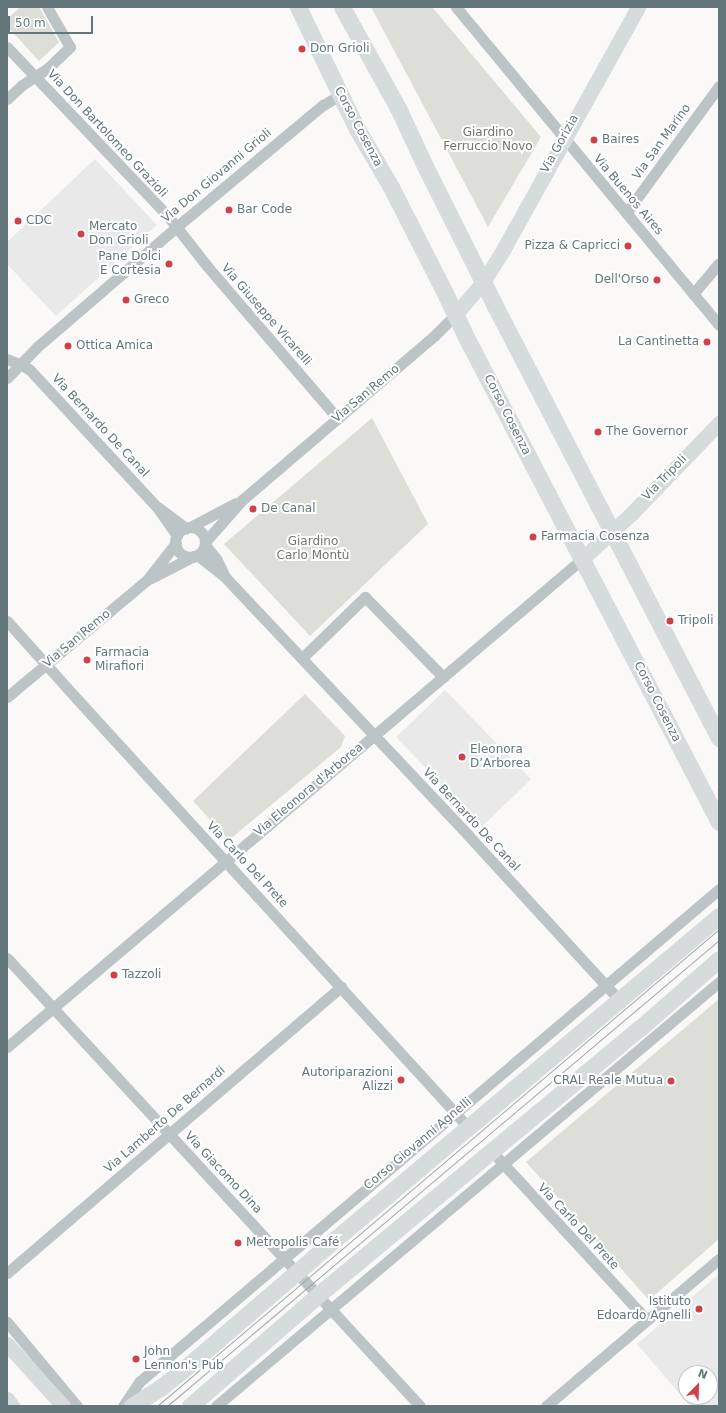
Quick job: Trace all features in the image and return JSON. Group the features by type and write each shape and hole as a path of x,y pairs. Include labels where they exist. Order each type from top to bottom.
{"main road":[{"name":"Corso Cosenza","path":"298,7 340,95 405,214 455,316 719,822"},
{"path":"342,7 398,108 483,282 719,738"},
{"name":"Corso Giovanni Agnelli","path":"132,1406 160,1388 719,916"},
{"path":"190,1406 318,1295 491,1151 644,1034 719,959"}],"street":[{"name":"Via Don Bartolomeo Grazioli","path":"35,76 47,69 70,47 47,7"},
{"name":"Via Buenos Aires","path":"456,7 719,325"},
{"name":"Via Gorizia","path":"483,282 504,248 638,7"},
{"name":"Via Don Bartolomeo Grazioli","path":"7,47 167,216 176,228"},
{"path":"7,99 35,76"},
{"name":"Via San Marino","path":"626,213 719,86"},
{"name":"Via Don Giovanni Grioli","path":"7,378 22,365 37,347 176,228 323,105 340,95"},
{"name":"Via Giuseppe Vicarelli","path":"176,228 338,418"},
{"path":"693,294 719,263"},
{"name":"Via San Remo","path":"205,544 242,500 434,336 455,316 483,282"},
{"name":"Via Bernardo De Canal","path":"7,359 30,370 157,507 176,539"},
{"name":"Via Tripoli","path":"612,533 719,423"},
{"name":"Via San Remo","path":"188,528 242,500"},
{"name":"Via Bernardo De Canal","path":"157,507 188,528"},
{"path":"188,528 201,532 205,544 203,550 195,556 182,554 176,539 180,531 188,528"},
{"name":"Via Eleonora d'Arborea","path":"7,1047 612,533"},
{"name":"Via San Remo","path":"147,580 176,539"},
{"name":"Via Bernardo De Canal","path":"205,544 217,560 225,577"},
{"name":"Via San Remo","path":"7,697 147,580 195,556"},
{"name":"Via Bernardo De Canal","path":"195,556 225,577 374,735 619,1000"},
{"path":"302,658 365,597 443,677"},
{"name":"Via Carlo Del Prete","path":"7,621 468,1128"},
{"name":"Corso Giovanni Agnelli","path":"122,1406 139,1382 719,889"},
{"name":"Via Giacomo Dina","path":"7,958 420,1406"},
{"path":"216,1406 503,1163 644,1034 719,982"},
{"name":"Via Lamberto De Bernardi","path":"7,1273 341,987"},
{"name":"Via Carlo Del Prete","path":"491,1151 646,1320"},
{"path":"546,1406 719,1259"},
{"path":"7,1322 77,1406"},
{"path":"7,1344 63,1406"},
{"path":"7,1399 12,1406"}],"shaded area":[{"name":"Mercato Don Grioli","path":"95,159 157,225 56,316 7,264 7,242"},
{"name":"Eleonora D’Arborea","path":"445,690 531,779 482,826 396,737"},
{"name":"Istituto Edoardo Agnelli","path":"719,1274 719,1406 689,1405 718,1405 718,1365 678,1365 678,1392 637,1344"}],"green space":[{"path":"20,7 39,7 59,42 39,61 7,26 7,19"},
{"name":"Giardino Ferruccio Novo","path":"371,7 432,7 541,137 488,227"},
{"name":"Giardino Carlo Montù","path":"372,418 428,524 310,636 224,544"},
{"path":"305,694 345,736 341,747 229,840 193,801"},
{"name":"CRAL Reale Mutua","path":"719,999 719,1239 649,1300 526,1162"}],"tram line":[{"path":"157,1406 719,929"},
{"path":"167,1406 719,940"}],"place":[{"name":"Don Grioli","path":"302,49"},
{"name":"Baires","path":"594,140"},
{"name":"Bar Code","path":"229,210"},
{"name":"CDC","path":"18,221"},
{"name":"Mercato Don Grioli","path":"81,234"},
{"name":"Pizza & Capricci","path":"628,246"},
{"name":"Pane Dolci E Cortesia","path":"169,264"},
{"name":"Dell'Orso","path":"657,280"},
{"name":"Greco","path":"126,300"},
{"name":"La Cantinetta","path":"707,342"},
{"name":"Ottica Amica","path":"68,346"},
{"name":"The Governor","path":"598,432"},
{"name":"De Canal","path":"253,509"},
{"name":"Farmacia Cosenza","path":"533,537"},
{"name":"Tripoli","path":"670,621"},
{"name":"Farmacia Mirafiori","path":"87,660"},
{"name":"Eleonora D’Arborea","path":"462,757"},
{"name":"Tazzoli","path":"114,975"},
{"name":"Autoriparazioni Alizzi","path":"401,1080"},
{"name":"CRAL Reale Mutua","path":"671,1081"},
{"name":"Metropolis Café","path":"238,1243"},
{"name":"Istituto Edoardo Agnelli","path":"699,1309"},
{"name":"John Lennon's Pub","path":"136,1359"}]}
